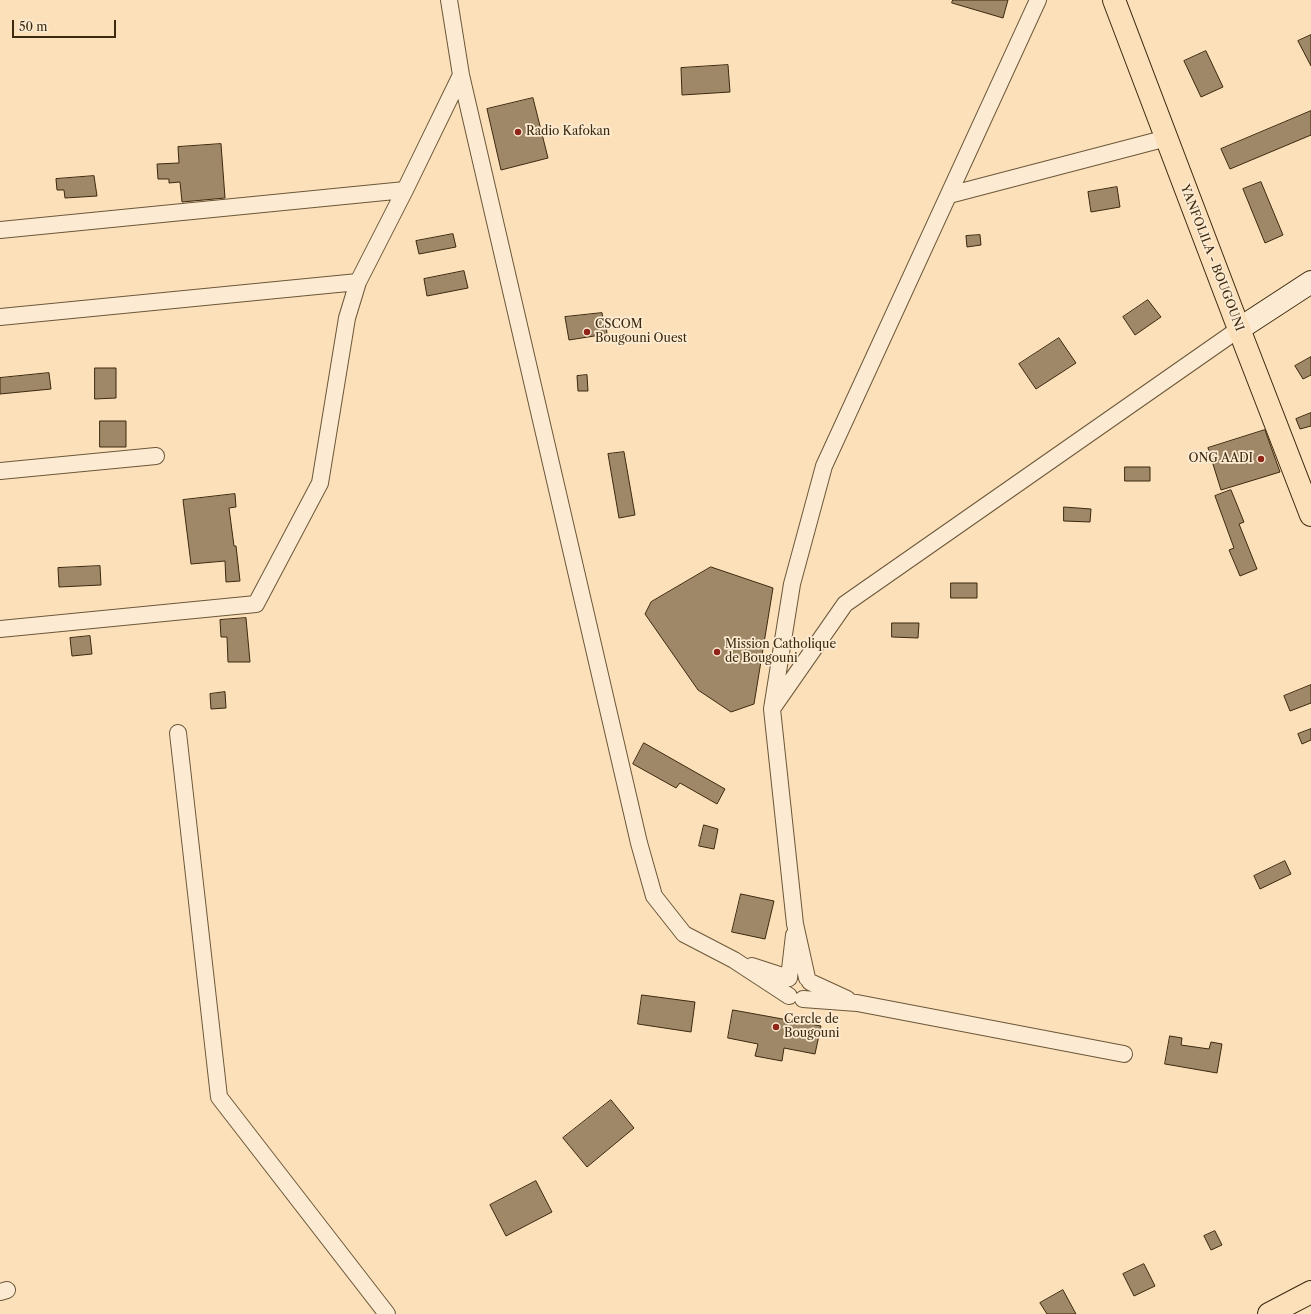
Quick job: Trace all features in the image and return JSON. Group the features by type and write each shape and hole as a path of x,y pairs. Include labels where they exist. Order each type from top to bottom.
{"main road":[{"name":"YANFOLILA - BOUGOUNI","path":"1114,0 1311,515"},
{"path":"1269,1314 1311,1292"}],"street":[{"path":"449,0 461,76 639,843 654,896 684,934 734,960 796,998"},
{"path":"796,998 810,992 809,980 795,924 772,709 792,584 824,466 1038,0"},
{"path":"0,629 256,604 320,483 347,318 358,282 461,76"},
{"path":"948,195 1167,138"},
{"path":"0,230 405,190"},
{"path":"0,317 358,282"},
{"path":"772,709 845,604 1239,329 1311,282"},
{"path":"0,471 156,456"},
{"path":"178,733 219,1097 387,1314"},
{"path":"795,924 788,978 785,987 786,992 796,998 857,1003 1124,1054"},
{"path":"734,960 788,978 798,974 857,1003"}],"building":[{"path":"953,0 1008,0 1003,18 952,3"},
{"path":"1311,35 1311,66 1298,41"},
{"path":"1206,51 1223,87 1201,97 1184,61"},
{"path":"728,65 730,92 682,95 681,68"},
{"path":"533,98 548,158 501,170 487,109"},
{"path":"1311,111 1311,135 1230,169 1221,149"},
{"path":"221,144 225,198 182,202 180,182 169,183 169,179 158,179 157,164 179,163 178,147"},
{"path":"94,176 97,196 65,198 64,190 57,190 56,179"},
{"path":"1261,182 1283,235 1265,243 1243,189"},
{"path":"1117,187 1120,207 1091,212 1088,192"},
{"path":"453,234 456,247 419,254 416,241"},
{"path":"980,235 981,245 967,247 966,236"},
{"path":"464,271 468,288 427,296 424,279"},
{"path":"1148,300 1161,317 1135,335 1123,317"},
{"path":"602,313 604,324 606,324 607,334 569,340 565,317"},
{"path":"1059,338 1076,363 1036,389 1019,364"},
{"path":"1311,357 1311,375 1303,379 1295,366"},
{"path":"95,368 116,368 116,398 95,399"},
{"path":"49,373 51,389 0,394 0,378"},
{"path":"587,375 588,391 578,391 577,376"},
{"path":"1311,413 1311,426 1300,429 1296,419"},
{"path":"100,421 126,421 126,447 100,447"},
{"path":"1265,430 1280,472 1221,490 1208,448"},
{"path":"624,452 635,515 619,518 608,454"},
{"path":"1125,467 1150,467 1150,481 1125,481"},
{"path":"1231,490 1244,522 1239,524 1257,569 1240,576 1229,550 1234,548 1215,496"},
{"path":"235,494 236,507 229,508 234,546 236,546 240,581 226,582 225,561 191,564 183,500"},
{"path":"1064,507 1091,509 1090,522 1064,521"},
{"path":"100,566 101,585 59,587 58,568"},
{"name":"Mission Catholique de Bougouni","path":"711,567 773,588 754,704 731,712 698,690 645,614 651,602"},
{"path":"951,583 977,583 977,598 951,598"},
{"path":"246,618 250,662 228,662 227,637 221,637 220,620"},
{"path":"892,623 919,623 918,638 892,637"},
{"path":"90,636 92,654 72,656 70,638"},
{"path":"1311,685 1311,703 1290,711 1284,696"},
{"path":"225,692 226,708 211,709 210,694"},
{"path":"1311,729 1311,740 1302,744 1298,734"},
{"path":"644,743 725,789 717,804 680,783 676,788 633,764"},
{"path":"704,825 718,829 714,849 699,846"},
{"path":"1285,861 1291,874 1260,889 1254,876"},
{"path":"741,894 774,901 765,939 732,932"},
{"path":"642,995 695,1002 691,1032 638,1024"},
{"path":"733,1010 821,1026 815,1054 784,1048 782,1061 755,1056 758,1044 728,1038"},
{"path":"1170,1036 1182,1038 1181,1045 1209,1049 1211,1042 1222,1044 1217,1073 1165,1064"},
{"path":"611,1100 634,1128 587,1167 563,1138"},
{"path":"536,1181 552,1212 506,1236 490,1205"},
{"path":"1215,1231 1222,1245 1211,1250 1204,1236"},
{"path":"1144,1264 1155,1286 1134,1296 1123,1274"},
{"path":"1063,1290 1076,1314 1047,1314 1040,1303"}],"place":[{"name":"Radio Kafokan","path":"518,132"},
{"name":"CSCOM Bougouni Ouest","path":"587,332"},
{"name":"ONG AADI","path":"1261,459"},
{"name":"Mission Catholique de Bougouni","path":"717,652"},
{"name":"Cercle de Bougouni","path":"776,1027"}]}
